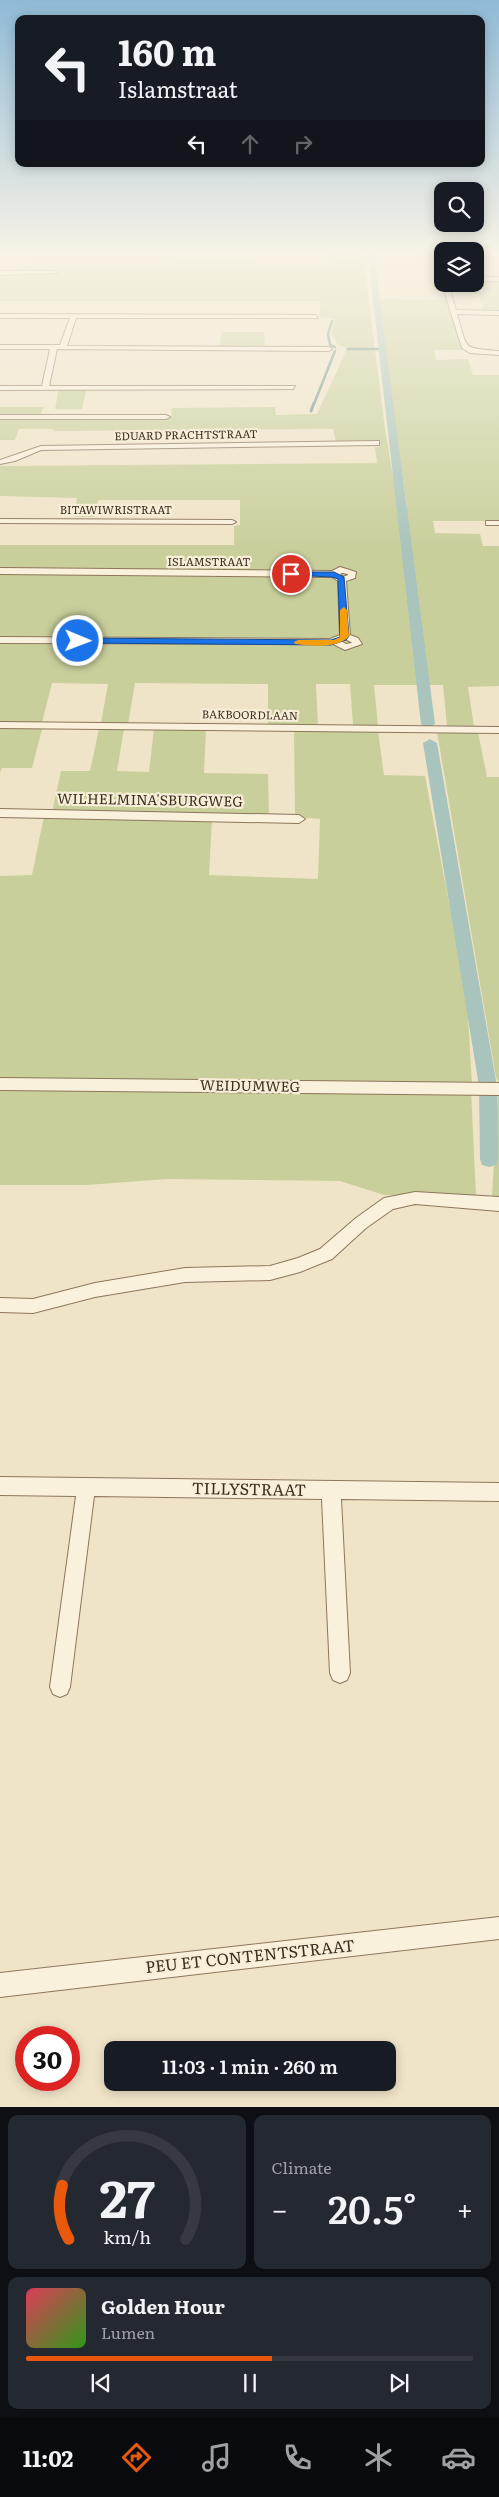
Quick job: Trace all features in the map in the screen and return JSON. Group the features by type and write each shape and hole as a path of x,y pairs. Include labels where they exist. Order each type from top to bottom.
{"street":[{"path":"45,387 53,353"},
{"path":"0,388 293,387"},
{"path":"0,417 166,417"},
{"name":"EDUARD PRACHTSTRAAT","path":"0,462 12,462 20,458 26,451 41,448 376,444"},
{"name":"BITAWIWRISTRAAT","path":"0,521 232,522"},
{"path":"489,523 499,523"},
{"name":"ISLAMSTRAAT","path":"0,572 334,574 342,580 345,636 355,640 357,644 349,647 335,642"},
{"path":"0,640 335,642 345,636"},
{"name":"BAKBOORDLAAN","path":"0,725 499,730"},
{"name":"WILHELMINA'SBURGWEG","path":"0,813 299,819"},
{"name":"WEIDUMWEG","path":"0,1084 499,1089"},
{"path":"0,1305 33,1306 95,1290 185,1275 270,1273 300,1265 326,1254 361,1223 390,1203 401,1200 414,1198 499,1204"},
{"name":"TILLYSTRAAT","path":"0,1486 499,1492"},
{"path":"60,1687 86,1487"},
{"path":"331,1491 340,1672"},
{"name":"PEU ET CONTENTSTRAAT","path":"0,1985 499,1928"}],"green space":[{"path":"345,353 375,353 385,429 398,506 407,506 385,353 435,353 436,360 468,359 473,375 499,375 499,521 433,521 435,533 480,534 483,546 499,546 499,686 468,687 474,727 447,726 443,685 374,685 378,726 353,725 350,684 316,684 318,726 268,725 268,684 135,683 128,724 101,723 108,684 52,683 42,723 0,723 0,545 234,545 234,526 240,525 240,500 98,500 94,517 74,517 77,498 0,496 0,466 377,463 375,447 379,447 378,442 336,443 333,429 53,431 53,429 19,429 15,440 0,440 0,419 171,418 172,408 275,407 276,415 317,414"},
{"path":"87,387 82,409 55,409 59,388"},
{"path":"0,407 44,407 40,415 0,416"},
{"path":"0,728 42,729 32,768 2,768 0,773"},
{"path":"99,729 124,729 117,771 149,772 154,729 206,729 204,773 268,774 269,816 52,812 61,771 90,771"},
{"path":"294,730 378,731 384,775 425,776 467,998 472,1085 0,1081 0,876 32,875 44,816 212,819 209,875 318,879 320,819 295,817"},
{"path":"437,732 478,732 487,777 499,777 499,1083 496,1077"},
{"path":"0,1087 471,1090 476,1196 384,1195 340,1181 167,1179 87,1185 0,1185"},
{"path":"498,1093 499,1196 492,1196"}],"waterway":[{"path":"314,404 334,353"},
{"path":"383,353 428,724"},
{"path":"311,411 314,403"},
{"path":"430,743 488,1086 489,1159"}],"slow traffic":[{"path":"298,642 335,642 343,639 345,636 344,610"}],"route":[{"path":"78,641 335,642 343,639 345,636 341,578 334,574 291,574"}]}
